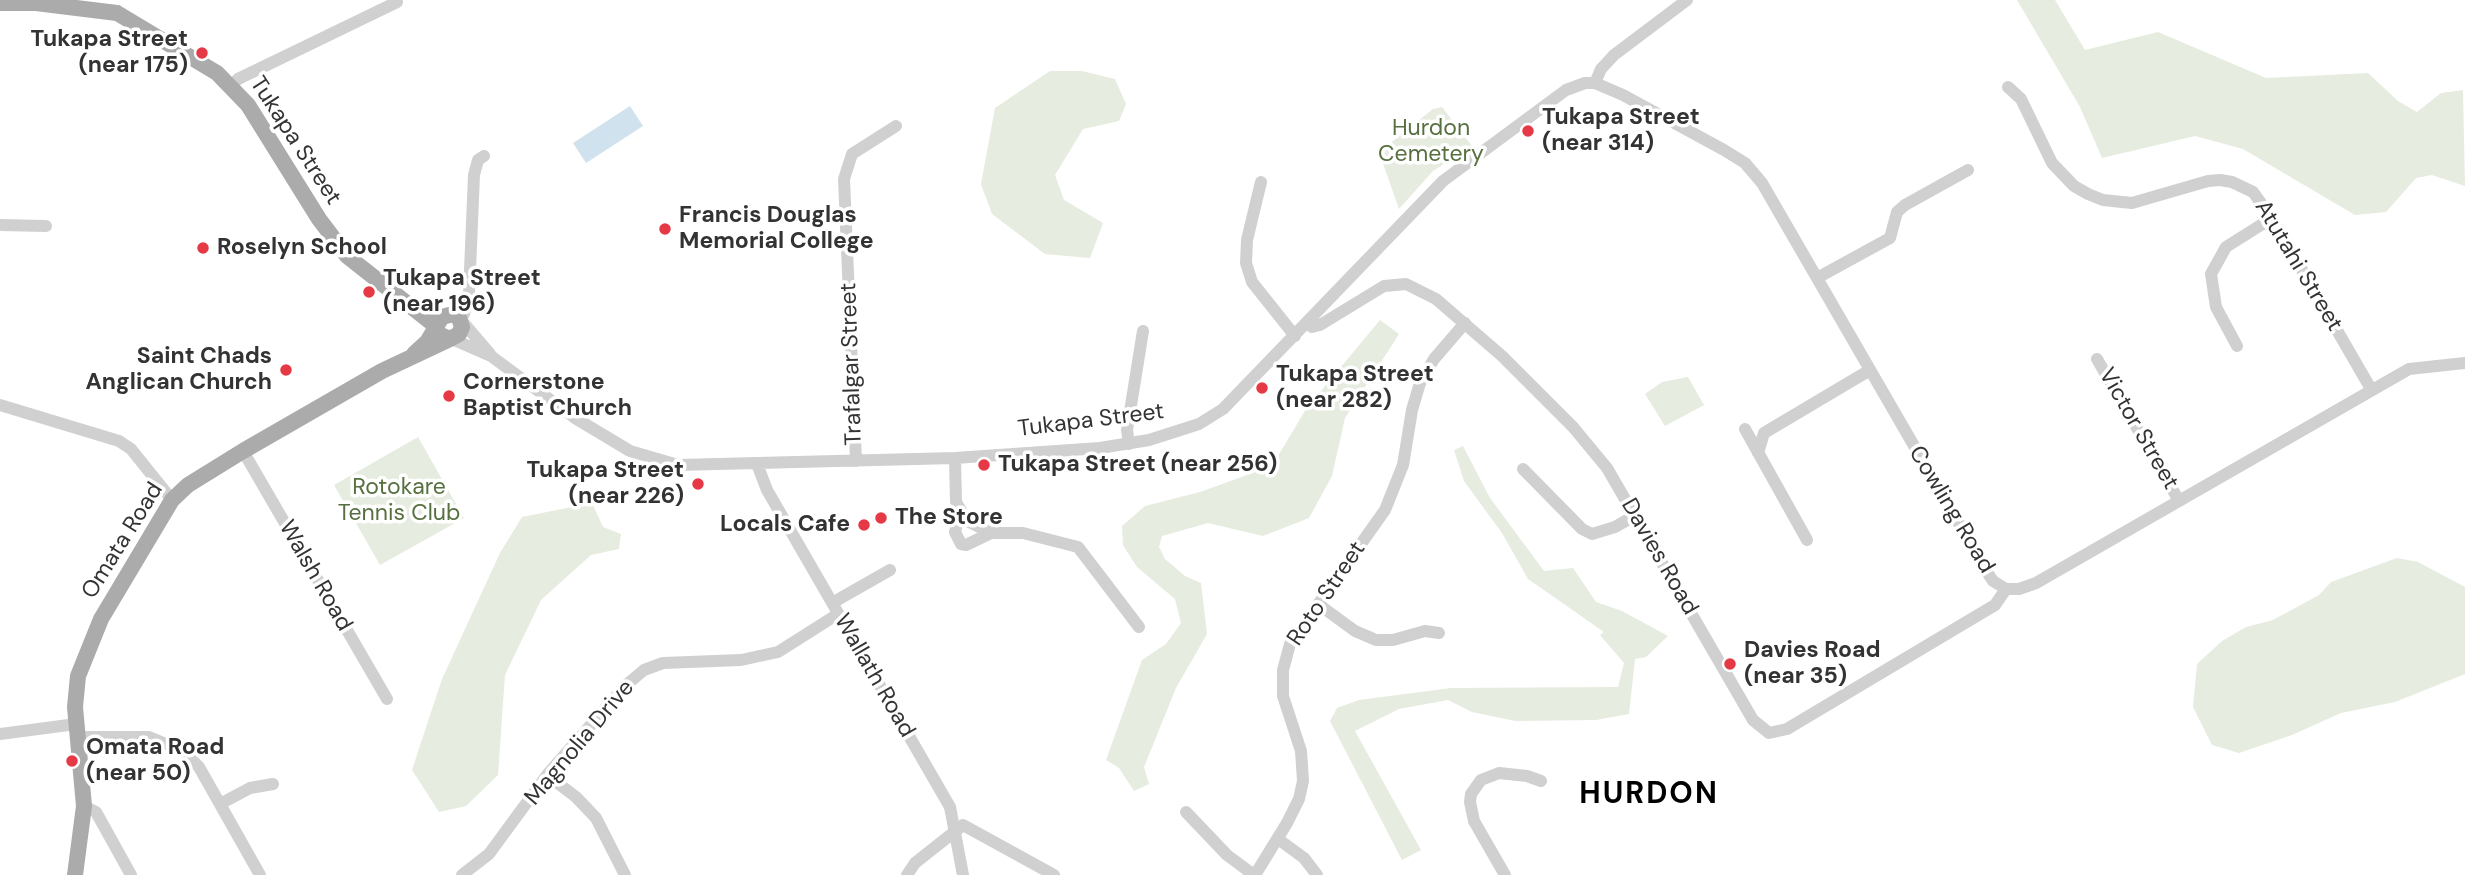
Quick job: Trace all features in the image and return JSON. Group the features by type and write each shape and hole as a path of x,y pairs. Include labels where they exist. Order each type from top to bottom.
{"main road":[{"name":"Tukapa Street","path":"0,3 23,1 58,8 63,3 127,17 232,85 248,105 331,239 356,265 393,291 450,319"},
{"path":"450,319 440,334 451,339"},
{"name":"Omata Road","path":"75,875 85,806 76,690 89,645 101,619 172,500 188,485 243,452 411,357 450,319"},
{"name":"Omata Road","path":"411,357 424,354 451,339"}],"street":[{"path":"1595,83 1601,69 1614,55 1687,0"},
{"path":"232,85 238,79 397,2"},
{"name":"Cowling Road","path":"1595,83 1623,95 1745,163 1762,183 1987,572 2006,589 2019,589 2036,583 2178,499 2414,367 2465,363"},
{"name":"Tukapa Street","path":"450,319 491,356 575,418 630,451 678,465 955,458 1129,444 1174,434 1212,417 1242,391 1443,181 1566,90 1576,85 1595,83"},
{"name":"Atutahi Street","path":"2008,87 2021,99 2052,163 2074,186 2088,194 2118,203 2132,202 2208,181 2232,182 2253,192 2272,218 2371,389"},
{"name":"Trafalgar Street","path":"856,461 844,179 852,154 896,125"},
{"path":"450,319 468,285 474,175 476,164 484,156"},
{"path":"1817,278 1890,238 1897,212 1905,205 1968,170"},
{"path":"1261,182 1247,240 1246,263 1252,282 1295,336"},
{"path":"2237,345 2216,307 2211,274 2226,247 2272,218"},
{"path":"0,225 46,226"},
{"name":"Davies Road","path":"1308,322 1312,327 1327,323 1373,292 1394,284 1416,287 1427,292 1465,323 1502,356 1592,447 1753,720 1769,733 1787,729 1995,605 2006,589"},
{"name":"Roto Street","path":"1255,875 1299,799 1303,767 1284,704 1283,670 1290,643 1385,510 1403,465 1412,410 1420,383 1434,359 1465,323"},
{"path":"1129,444 1127,430 1143,331"},
{"name":"Tukapa Street","path":"451,339 491,356"},
{"name":"Victor Street","path":"2097,359 2178,499"},
{"path":"1758,453 1764,433 1870,370"},
{"path":"0,405 119,441 131,449 172,500"},
{"path":"1745,429 1807,540"},
{"name":"Walsh Road","path":"243,452 387,699"},
{"path":"955,458 956,502 960,513 974,526 991,534"},
{"name":"Wallath Road","path":"757,464 761,480 950,807 964,875"},
{"path":"1523,469 1582,529 1592,534 1615,527 1634,516"},
{"path":"960,513 955,531 961,544 966,545 991,534 1007,531 1079,547 1139,627"},
{"name":"Magnolia Drive","path":"462,875 489,854 547,775 625,686 643,670 663,663 741,660 778,652 890,570"},
{"path":"1318,604 1355,631 1376,640 1393,640 1425,631 1439,633"},
{"path":"0,733 77,730 162,740 191,758 260,875"},
{"path":"1505,875 1474,821 1471,793 1481,780 1499,773 1527,776 1541,781"},
{"path":"547,775 576,797 596,818 625,875"},
{"path":"220,804 250,788 273,784"},
{"path":"85,806 96,812 131,875"},
{"path":"1186,812 1227,855 1255,875"},
{"path":"907,875 915,863 963,825 1054,875"},
{"path":"1278,839 1304,858 1317,875"}],"green space":[{"path":"2017,0 2055,0 2085,50 2158,32 2266,78 2368,73 2398,101 2417,112 2441,93 2463,90 2465,186 2432,175 2416,178 2386,212 2355,215 2243,149 2195,136 2102,158 2080,107"},
{"path":"1050,71 1082,71 1115,79 1126,104 1119,121 1083,129 1055,175 1064,200 1103,223 1090,258 1045,254 992,214 981,184 995,108"},
{"name":"Hurdon Cemetery","path":"1442,107 1472,146 1433,171 1399,209 1379,152 1433,109"},
{"path":"1380,320 1399,334 1345,418 1332,476 1309,518 1263,536 1208,523 1162,536 1159,547 1165,559 1185,576 1201,583 1207,634 1176,688 1144,767 1149,784 1134,791 1119,768 1106,760 1142,660 1166,644 1181,623 1175,599 1137,567 1123,545 1122,526 1145,506 1200,492 1272,466 1306,409"},
{"path":"1688,377 1704,405 1665,426 1645,394 1662,382"},
{"name":"Rotokare Tennis Club","path":"418,437 464,518 380,565 334,485"},
{"path":"1463,446 1490,498 1544,571 1573,568 1596,602 1622,611 1668,636 1646,657 1635,659 1629,714 1596,720 1515,721 1472,712 1448,700 1399,709 1355,731 1421,850 1402,860 1330,721 1337,708 1359,700 1451,688 1618,687 1624,663 1600,635 1604,632 1528,579 1502,533 1464,481 1454,450"},
{"path":"592,503 603,527 621,534 619,549 591,555 541,600 505,675 498,775 466,806 439,812 412,770 442,679 500,553 522,517"},
{"path":"2397,558 2418,562 2465,587 2465,674 2395,702 2341,713 2292,735 2239,753 2212,745 2193,707 2197,664 2222,641 2246,627 2273,620 2319,595 2331,582"}],"water":[{"path":"630,106 643,126 586,163 573,143"}],"place":[{"name":"Tukapa Street (near 175)","path":"202,53"},
{"name":"Tukapa Street (near 314)","path":"1528,131"},
{"name":"Francis Douglas Memorial College","path":"665,229"},
{"name":"Roselyn School","path":"203,248"},
{"name":"Tukapa Street (near 196)","path":"369,292"},
{"name":"Saint Chads Anglican Church","path":"286,370"},
{"name":"Tukapa Street (near 282)","path":"1262,388"},
{"name":"Cornerstone Baptist Church","path":"449,396"},
{"name":"Tukapa Street (near 256)","path":"984,465"},
{"name":"Tukapa Street (near 226)","path":"698,484"},
{"name":"The Store","path":"881,518"},
{"name":"Locals Cafe","path":"864,525"},
{"name":"Davies Road (near 35)","path":"1730,664"},
{"name":"Omata Road (near 50)","path":"72,761"}],"district":[{"name":"HURDON","path":"1649,795"}]}
